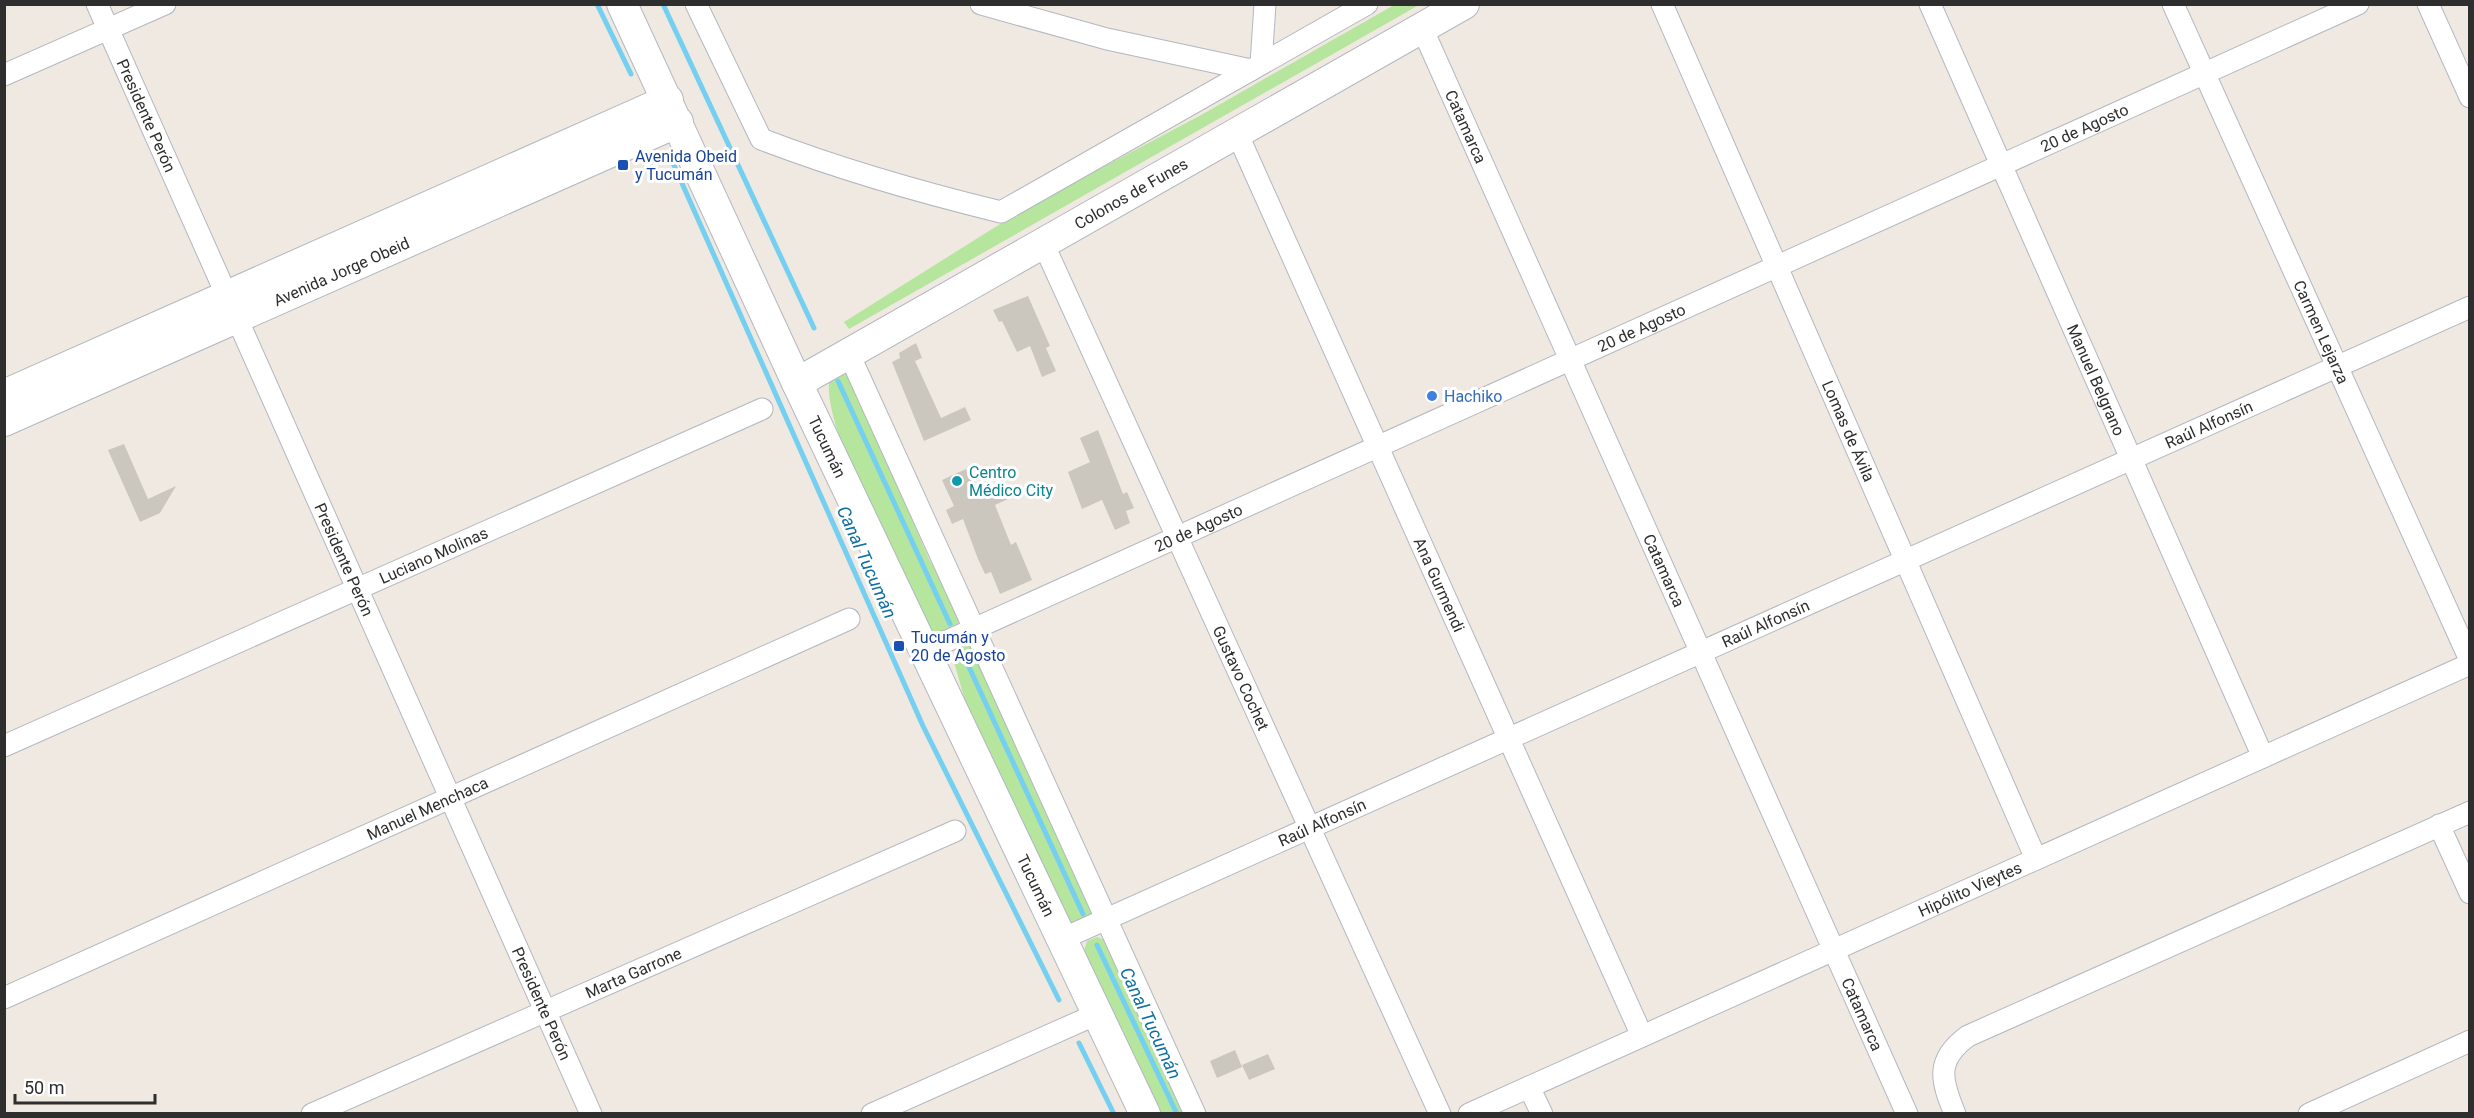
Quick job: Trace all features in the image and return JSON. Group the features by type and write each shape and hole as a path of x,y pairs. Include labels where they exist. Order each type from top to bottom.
{"main road":[{"name":"Tucumán","path":"622,4 797,382 1145,1113"},
{"name":"Colonos de Funes","path":"797,382 1464,4"},
{"name":"Avenida Jorge Obeid","path":"4,421 232,307 673,111"},
{"name":"Avenida Jorge Obeid","path":"4,395 232,307"}],"street":[{"name":"Presidente Perón","path":"97,4 591,1113"},
{"path":"4,75 165,4"},
{"path":"696,4 761,139 810,158 916,191 1000,212 1367,4"},
{"path":"981,4 1107,39 1256,67"},
{"path":"1256,67 1265,4"},
{"name":"Lomas de Ávila","path":"1662,4 2036,859"},
{"name":"Manuel Belgrano","path":"1930,4 2263,757"},
{"name":"Carmen Lejarza","path":"2173,4 2469,662"},
{"name":"20 de Agosto","path":"925,651 2358,4"},
{"path":"2428,4 2469,97"},
{"name":"Catamarca","path":"1422,28 1907,1113"},
{"name":"Ana Gurmendi","path":"1237,134 1642,1036"},
{"name":"Gustavo Cochet","path":"1043,243 1440,1113"},
{"name":"Raúl Alfonsín","path":"1062,939 2469,307"},
{"path":"849,354 1195,1113"},
{"name":"Luciano Molinas","path":"4,746 762,409"},
{"name":"Manuel Menchaca","path":"4,998 849,620"},
{"name":"Hipólito Vieytes","path":"1469,1113 2263,757 2469,662"},
{"path":"1955,1113 1946,1093 1943,1075 1946,1058 1953,1046 1968,1036 2469,812"},
{"path":"2439,825 2469,893"},
{"name":"Marta Garrone","path":"312,1113 955,831"},
{"path":"872,1113 1097,1014"},
{"path":"2308,1113 2469,1041"},
{"path":"1529,1087 1542,1113"}],"green space":[{"path":"1394,5 1419,5 849,329 844,322 1024,209 1203,114"},
{"path":"844,372 853,382 929,559 958,614 958,626 944,635 935,633 925,626 849,463 830,399 830,378"},
{"path":"969,646 974,651 1096,914 1091,921 1071,924 968,711 954,662 954,654 962,647"},
{"path":"1097,937 1110,942 1191,1113 1158,1113 1083,954 1087,941"}],"building":[{"path":"1028,296 1050,346 1046,348 1056,371 1042,377 1030,346 1017,352 1002,321 999,322 993,310"},
{"path":"916,343 922,358 915,361 941,418 965,407 971,420 924,441 892,362 900,358 899,353"},
{"path":"1098,430 1123,494 1127,492 1134,508 1126,511 1130,523 1115,530 1102,500 1082,509 1068,472 1090,462 1080,438"},
{"path":"124,444 148,499 176,486 160,513 140,522 108,450"},
{"path":"966,469 978,496 1002,485 1008,499 995,505 1011,545 1016,542 1032,580 1000,594 991,572 985,574 963,519 952,524 946,510 954,506 942,480"},
{"path":"1235,1050 1242,1067 1217,1078 1210,1061"},
{"path":"1268,1054 1275,1069 1249,1080 1242,1065"}],"waterway":[{"name":"Canal Tucumán","path":"597,4 631,74"},
{"name":"Canal Tucumán","path":"663,4 814,328"},
{"name":"Canal Tucumán","path":"673,163 923,726 1059,1000"},
{"name":"Canal Tucumán","path":"838,381 950,624"},
{"name":"Canal Tucumán","path":"963,654 1083,914"},
{"name":"Canal Tucumán","path":"1097,945 1177,1114"},
{"name":"Canal Tucumán","path":"1079,1043 1114,1114"}],"place":[{"name":"Avenida Obeid y Tucumán","path":"623,165"},
{"name":"Hachiko","path":"1432,396"},
{"name":"Centro Médico City","path":"957,481"},
{"name":"Tucumán y 20 de Agosto","path":"899,646"}]}
